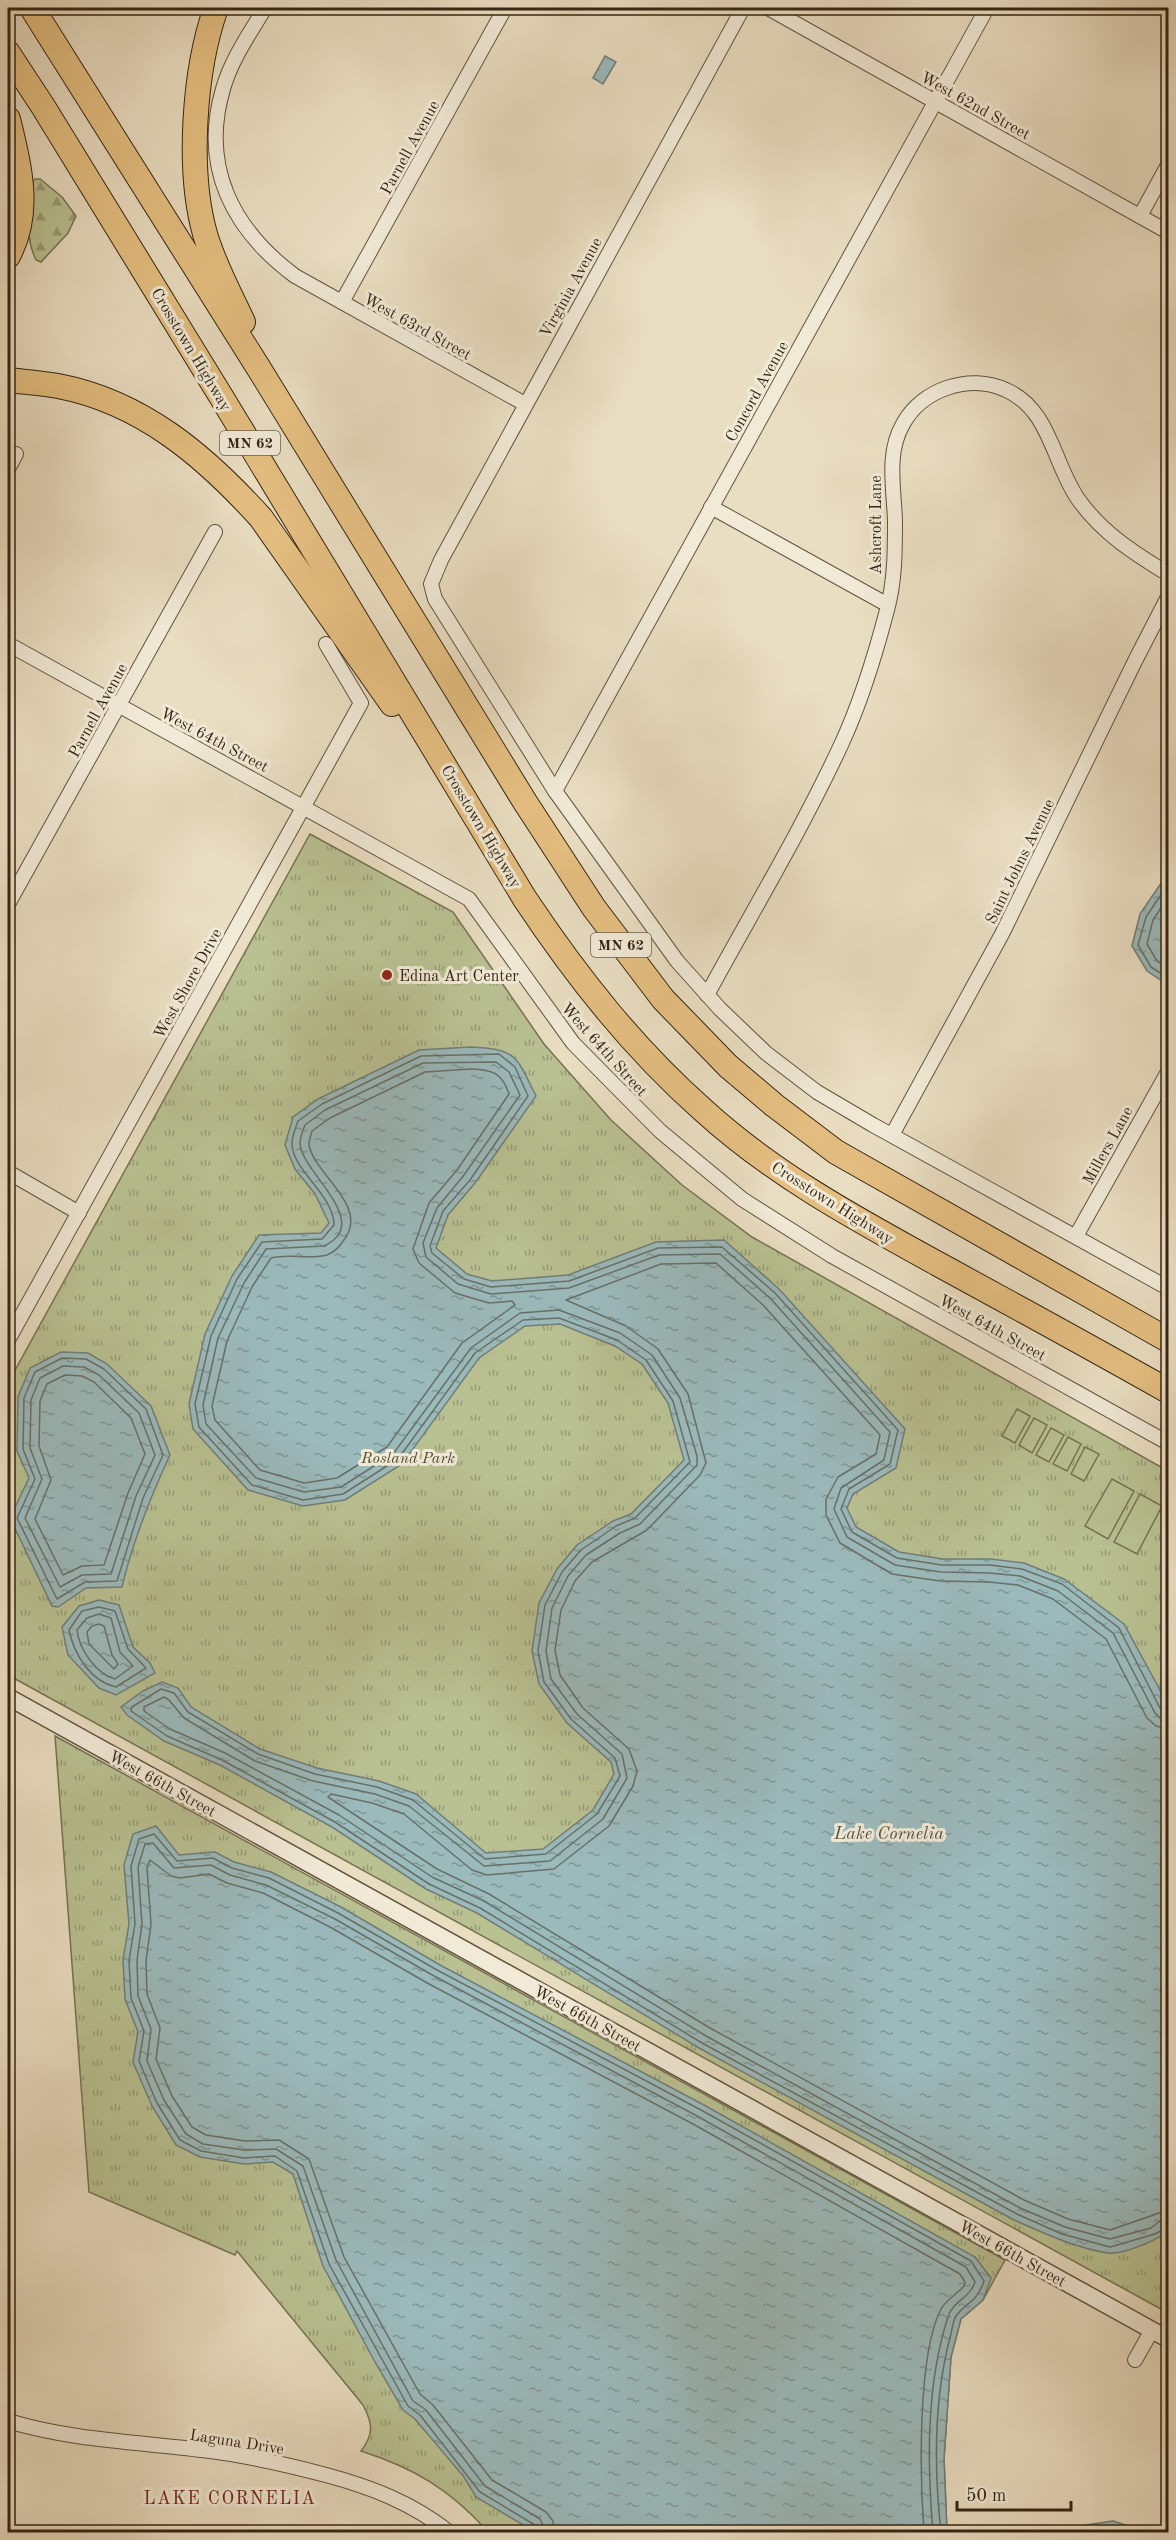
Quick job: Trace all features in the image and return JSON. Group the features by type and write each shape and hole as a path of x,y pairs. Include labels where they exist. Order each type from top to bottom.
{"highway":[{"name":"MN 62","path":"32,8 258,367 519,792 594,908 663,999 728,1066 774,1105 836,1152 1168,1340"},
{"path":"216,8 206,40 195,132 200,209 205,234 244,324 258,367"},
{"name":"Crosstown Highway","path":"8,53 63,138 488,836 565,959 609,1015 654,1064 704,1112 810,1191 1168,1391"},
{"path":"8,119 23,187 14,245 8,256"},
{"path":"8,380 58,386 119,406 169,431 219,473 261,518 360,661 488,836"}],"street":[{"name":"West 63rd Street","path":"265,8 223,88 217,119 216,149 222,181 233,209 249,235 270,258 295,276 525,404"},
{"name":"Parnell Avenue","path":"342,302 505,8"},
{"name":"Virginia Avenue","path":"555,791 435,599 431,584 525,404 743,8"},
{"name":"West 62nd Street","path":"768,8 1168,232"},
{"name":"Concord Avenue","path":"555,791 987,8"},
{"path":"1140,216 1168,165"},
{"name":"Ashcroft Lane","path":"707,994 841,744 865,684 888,605 894,555 892,468 894,445 903,423 918,405 938,391 959,383 983,383 995,386 1026,403 1041,420 1062,470 1077,498 1096,521 1118,542 1168,574"},
{"path":"8,469 16,454"},
{"path":"711,507 888,605"},
{"name":"Parnell Avenue","path":"8,904 215,532"},
{"name":"Saint Johns Avenue","path":"892,1135 1002,934 1168,597"},
{"name":"West 64th Street","path":"8,644 303,805 469,899 573,1043 660,1131 742,1199 832,1256 1168,1443"},
{"name":"West Shore Drive","path":"8,1340 303,805 362,703 326,644"},
{"path":"555,791 677,961 766,1053 817,1092 1168,1288"},
{"name":"Millers Lane","path":"1076,1236 1168,1072"},
{"path":"8,1172 80,1213"},
{"name":"West 66th Street","path":"8,1697 1168,2339"},
{"path":"1135,2360 1152,2330"},
{"name":"Laguna Drive","path":"8,2421 48,2433 211,2451 290,2466 366,2486 403,2502 449,2532"}],"green space":[{"path":"35,179 40,179 62,197 76,216 68,233 41,262 36,260 32,251 29,232 32,183"},
{"name":"Rosland Park","path":"310,834 453,912 544,1044 611,1120 682,1185 752,1237 1168,1471 1168,2313 8,1675 8,1383"},
{"path":"1017,1409 1030,1416 1015,1443 1002,1436"},
{"path":"1034,1418 1047,1425 1032,1453 1019,1445"},
{"path":"1051,1428 1064,1435 1049,1462 1036,1455"},
{"path":"1068,1437 1081,1444 1067,1471 1053,1464"},
{"path":"1085,1447 1099,1454 1084,1481 1071,1474"},
{"path":"1112,1479 1134,1491 1108,1539 1085,1526"},
{"path":"1140,1494 1162,1506 1137,1554 1114,1542"},
{"path":"55,1736 1005,2260 983,2300 961,2319 951,2357 944,2459 947,2532 488,2532 446,2492 415,2473 361,2451 371,2429 363,2405 237,2251 235,2255 89,2192"}],"water":[{"path":"605,56 616,62 603,84 593,78"},
{"path":"1168,873 1168,985 1147,971 1132,946 1140,914"},
{"name":"Lake Cornelia","path":"471,1047 498,1050 513,1057 519,1063 536,1096 475,1183 448,1215 436,1248 467,1274 492,1281 568,1275 656,1242 724,1240 779,1289 905,1429 896,1468 853,1494 847,1508 856,1527 899,1552 943,1559 990,1559 1024,1563 1064,1579 1124,1624 1160,1690 1168,1713 1168,2231 1163,2235 1130,2249 1108,2253 1072,2244 1014,2220 699,2048 477,1913 426,1889 332,1827 220,1765 164,1741 127,1715 121,1707 143,1691 162,1682 178,1688 191,1707 260,1749 317,1768 379,1781 416,1794 486,1853 543,1849 593,1810 614,1774 611,1762 567,1723 539,1684 532,1651 539,1603 557,1569 577,1545 613,1521 631,1514 684,1460 668,1403 642,1364 615,1346 560,1324 525,1326 479,1358 402,1464 345,1500 303,1506 248,1490 193,1429 189,1404 205,1334 232,1276 259,1235 321,1233 329,1223 315,1194 295,1169 285,1145 293,1117 318,1099 419,1050"},
{"path":"61,1352 88,1353 107,1364 151,1406 170,1455 131,1553 122,1587 86,1588 58,1607 52,1606 10,1518 29,1478 17,1451 18,1397 30,1368"},
{"path":"99,1600 119,1605 133,1647 150,1663 155,1673 116,1695 99,1688 68,1655 62,1627 79,1606"},
{"path":"156,1826 179,1855 215,1852 234,1862 271,1872 341,1907 440,1965 704,2105 975,2257 991,2278 983,2300 961,2319 951,2357 944,2459 947,2532 535,2532 476,2497 464,2477 415,2419 403,2410 375,2362 323,2266 293,2174 273,2162 244,2164 200,2157 176,2145 152,2106 133,2062 138,2032 125,1999 123,1960 129,1924 124,1865 133,1834"},
{"path":"1113,2521 1148,2532 1038,2532"}],"place":[{"name":"Edina Art Center","path":"387,975"}],"district":[{"name":"LAKE CORNELIA","path":"230,2498"}]}
